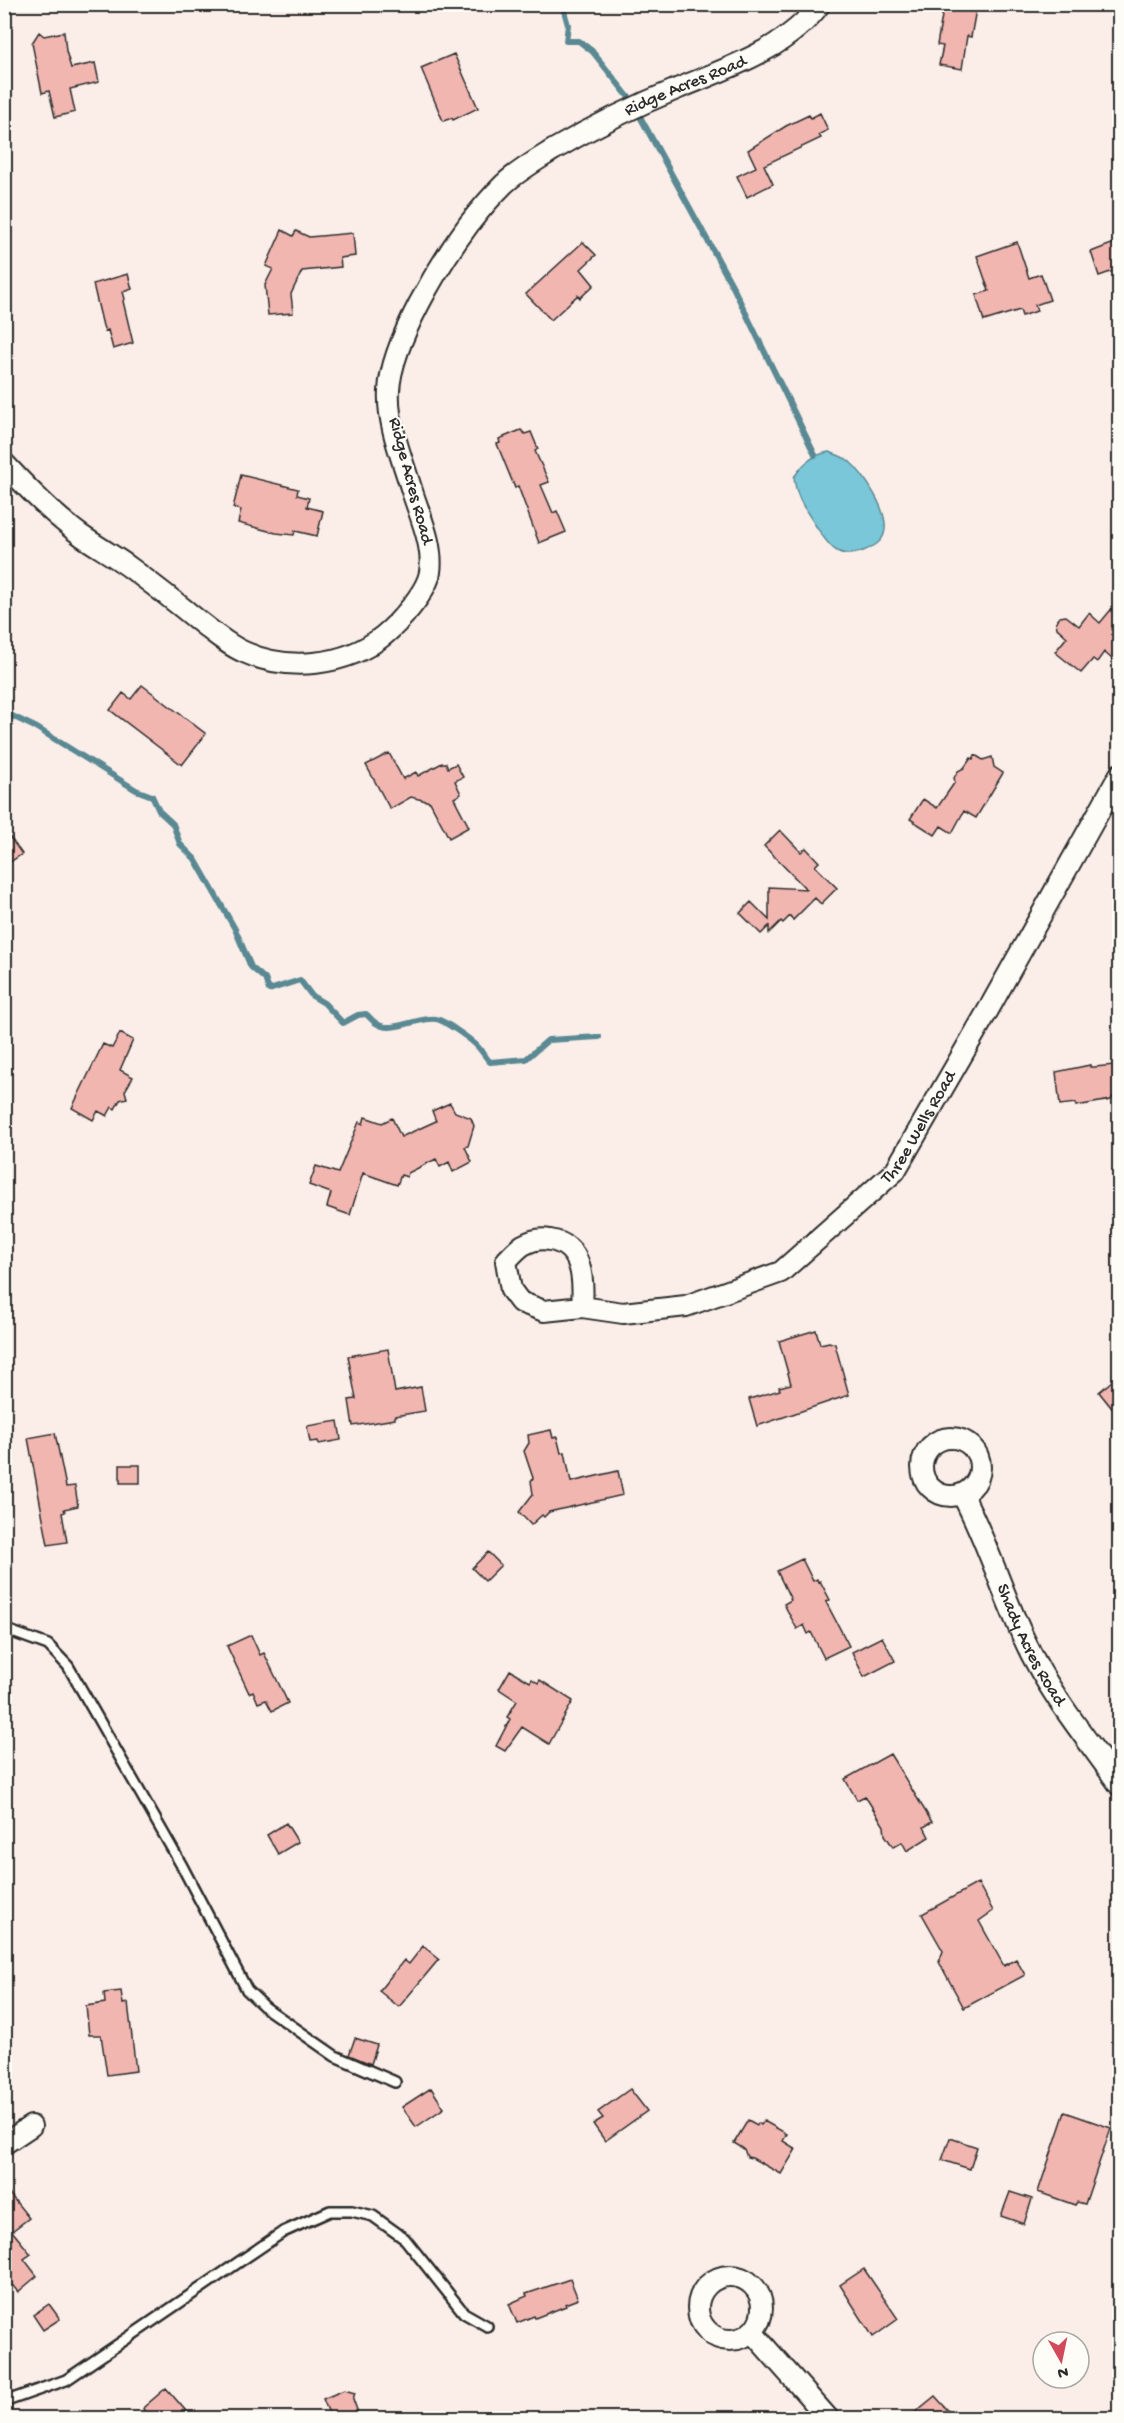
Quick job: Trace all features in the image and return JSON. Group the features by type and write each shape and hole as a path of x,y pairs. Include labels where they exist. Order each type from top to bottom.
{"street":[{"name":"Ridge Acres Road","path":"4,463 42,502 79,534 132,569 223,640 244,652 267,660 306,663 341,658 367,648 403,617 420,595 430,574 429,547 396,436 388,394 391,371 405,335 437,272 469,224 504,184 544,156 634,107 726,69 767,49 796,31 820,4"},
{"name":"Three Wells Road","path":"582,1307 623,1313 686,1306 781,1272 895,1171 987,1012 1119,774"},
{"name":"Shady Acres Road","path":"962,1494 975,1518 1007,1600 1035,1661 1070,1717 1119,1786"},
{"path":"4,2144 31,2126"},
{"path":"752,2332 828,2418"}],"lane":[{"path":"4,1629 48,1645 68,1666 182,1866 247,1990 266,2008 335,2056 395,2082"},
{"path":"4,2402 66,2380 283,2232 330,2211 352,2211 373,2216 405,2239 464,2313 487,2326"}],"water":[{"path":"829,452 845,458 855,467 875,495 884,516 884,534 877,544 864,551 849,554 837,551 823,537 799,497 794,477 809,460"}],"building":[{"path":"944,4 977,4 971,37 967,36 962,69 939,65 943,46 937,45"},
{"path":"39,32 44,36 64,32 71,68 95,63 99,82 70,89 75,112 55,117 49,91 42,93 32,43"},
{"path":"454,54 478,108 453,120 452,118 443,121 421,68"},
{"path":"820,113 828,130 819,135 821,138 764,165 773,184 747,197 737,176 756,167 748,150 786,126 809,115 811,118"},
{"path":"282,230 293,236 296,231 309,237 353,233 355,256 340,258 341,267 302,271 291,294 293,313 268,315 265,285 273,269 266,266"},
{"path":"1119,241 1119,269 1099,276 1091,252"},
{"path":"583,242 596,255 581,269 594,285 580,298 578,295 551,320 526,294"},
{"path":"1017,242 1029,278 1041,274 1050,300 1035,305 1037,311 1022,316 1020,310 984,321 976,295 989,291 977,256"},
{"path":"128,274 132,289 123,292 125,299 123,301 133,343 113,349 108,330 105,331 103,326 93,284"},
{"path":"521,430 525,434 531,432 538,449 535,451 549,482 541,485 553,513 557,511 566,532 539,543 518,486 515,488 497,444 500,443 499,439"},
{"path":"241,475 298,489 297,495 309,498 307,507 323,511 317,536 295,531 294,535 276,533 238,523 241,510 233,508"},
{"path":"1119,600 1119,665 1104,652 1097,662 1093,659 1081,673 1055,652 1067,637 1057,628 1056,622 1060,617 1066,616 1079,626 1089,613 1100,623"},
{"path":"142,685 206,734 182,765 110,710 123,693 131,699"},
{"path":"389,753 403,779 416,772 418,776 442,763 446,763 448,768 456,764 463,777 455,781 461,794 454,798 469,827 449,838 430,802 411,797 390,809 366,765"},
{"path":"975,755 983,760 992,757 994,767 1003,773 976,818 964,811 952,833 941,826 935,835 910,819 923,799 937,808 955,782 954,778 958,771 964,768"},
{"path":"4,829 22,854 4,866"},
{"path":"780,830 801,852 806,848 819,862 815,866 837,888 821,904 815,898 793,920 790,916 769,933 769,926 761,934 740,913 751,902 769,920 769,887 806,889 764,846"},
{"path":"120,1033 133,1040 120,1070 133,1077 125,1091 127,1098 120,1100 115,1109 112,1107 107,1116 98,1111 93,1120 72,1108 103,1044 112,1048"},
{"path":"1090,1065 1090,1067 1095,1067 1114,1065 1119,1071 1119,1088 1111,1100 1076,1106 1076,1103 1060,1105 1056,1072"},
{"path":"450,1103 455,1112 471,1118 474,1126 468,1146 465,1147 472,1162 453,1172 449,1162 440,1167 436,1159 408,1173 407,1177 401,1175 397,1185 363,1173 350,1215 327,1207 331,1193 309,1185 316,1166 338,1173 359,1122 363,1124 365,1117 382,1123 392,1118 401,1137 436,1121 432,1111"},
{"path":"816,1330 820,1344 829,1342 835,1344 849,1395 757,1426 749,1399 780,1390 779,1387 791,1384 779,1341"},
{"path":"388,1349 395,1392 421,1387 425,1411 353,1426 349,1400 356,1399 348,1356"},
{"path":"1119,1375 1119,1417 1099,1392"},
{"path":"338,1421 341,1440 319,1444 318,1441 310,1442 307,1426"},
{"path":"551,1430 553,1438 557,1437 561,1453 565,1452 571,1482 618,1471 623,1495 549,1512 531,1525 519,1512 533,1494 531,1481 533,1478 524,1451 529,1443 528,1435"},
{"path":"55,1433 66,1487 75,1486 78,1506 64,1509 65,1512 62,1513 67,1542 48,1545 28,1438"},
{"path":"120,1465 140,1465 140,1483 120,1483"},
{"path":"488,1552 501,1565 485,1581 472,1568"},
{"path":"802,1559 813,1581 817,1579 818,1582 820,1581 830,1600 826,1602 849,1646 824,1658 811,1632 808,1634 804,1625 797,1629 784,1604 791,1600 777,1571"},
{"path":"251,1635 260,1655 264,1653 288,1703 272,1711 266,1700 258,1703 253,1691 249,1693 227,1646"},
{"path":"882,1637 895,1661 864,1677 852,1652"},
{"path":"510,1670 530,1682 532,1679 538,1683 540,1680 573,1701 549,1744 522,1727 505,1751 496,1746 510,1719 507,1717 517,1701 499,1689"},
{"path":"890,1754 932,1822 924,1827 929,1837 907,1851 902,1842 893,1847 885,1835 884,1826 865,1796 857,1800 845,1779"},
{"path":"286,1823 298,1842 278,1854 267,1835"},
{"path":"978,1883 993,1911 979,1921 1004,1966 1016,1959 1025,1975 964,2008 939,1962 943,1951 922,1914"},
{"path":"423,1946 439,1959 399,2007 379,1991 404,1960 409,1964"},
{"path":"121,1991 123,2004 128,2003 136,2071 107,2075 101,2035 89,2035 86,2006 105,2003 104,1993"},
{"path":"355,2038 377,2045 371,2064 349,2055"},
{"path":"431,2088 444,2108 416,2127 402,2107"},
{"path":"630,2089 647,2111 605,2141 593,2124 603,2118 598,2112"},
{"path":"1065,2112 1111,2128 1085,2204 1077,2202 1075,2205 1038,2192"},
{"path":"748,2120 757,2125 758,2123 761,2125 764,2121 787,2134 783,2141 796,2149 781,2174 747,2157 744,2149 734,2143"},
{"path":"950,2138 977,2147 970,2169 942,2160"},
{"path":"4,2187 29,2218 12,2231 31,2254 24,2259 37,2276 18,2292 4,2275"},
{"path":"1010,2192 1032,2199 1024,2224 1001,2216"},
{"path":"864,2269 898,2319 873,2337 840,2285"},
{"path":"570,2279 578,2299 565,2304 566,2306 517,2323 509,2304 527,2296 526,2294"},
{"path":"49,2304 60,2319 43,2330 33,2315"},
{"path":"166,2388 186,2411 177,2418 152,2418 143,2409"},
{"path":"344,2390 355,2393 353,2399 360,2418 331,2418 323,2399"},
{"path":"935,2396 955,2418 908,2418"}],"waterway":[{"path":"562,4 568,25 566,41 579,41 592,51 631,100 733,287 815,455"},
{"path":"4,712 37,728 136,790 152,796 159,811 173,824 180,844 195,859 235,929 251,967 265,979 269,990 300,980 312,996 324,1003 343,1023 358,1015 366,1014 376,1023 389,1027 436,1019 472,1041 490,1062 526,1059 548,1040 599,1037"}]}
